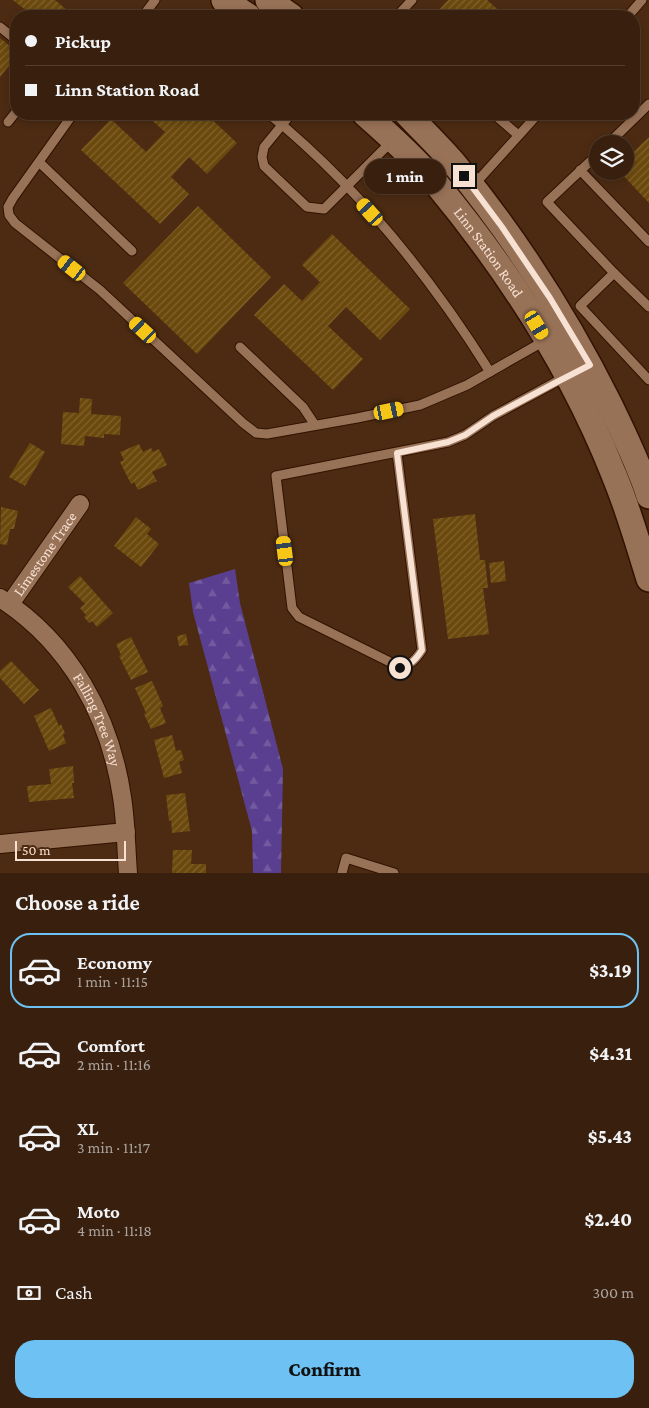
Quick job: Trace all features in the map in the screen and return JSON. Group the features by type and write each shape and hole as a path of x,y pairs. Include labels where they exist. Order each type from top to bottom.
{"street":[{"path":"224,0 239,10"},
{"path":"268,0 282,10"},
{"name":"Linn Station Road","path":"371,120 434,181 462,196"},
{"name":"Linn Station Road","path":"412,120 455,165 462,196 480,241 528,310 561,326 579,371 594,427 615,476 649,578"},
{"name":"Linn Station Road","path":"579,371 645,471 649,496"},
{"name":"Limestone Trace","path":"5,601 80,504"},
{"name":"Falling Tree Way","path":"5,601 49,637 78,674 94,705 113,754 122,796 128,873"},
{"path":"0,844 126,832"}],"lane":[{"path":"403,10 412,0"},
{"path":"633,10 642,0"},
{"path":"0,27 10,35"},
{"path":"640,113 649,104"},
{"path":"70,120 8,206 9,215 15,223 100,290 256,433 267,434 420,404 467,384 490,372 561,326 614,273"},
{"path":"277,120 347,187 393,238 435,289 464,330 490,372"},
{"path":"286,120 264,147 262,157 264,166 306,207 315,209 324,208 393,140"},
{"path":"501,120 518,135"},
{"path":"462,196 532,120"},
{"path":"617,135 633,120"},
{"path":"39,162 132,252"},
{"path":"589,162 548,202 614,273 649,307"},
{"path":"580,170 649,242"},
{"path":"561,326 649,380"},
{"path":"240,347 303,407 315,425"},
{"path":"397,453 422,650 416,660 408,666 400,668 299,617 292,608 276,476 448,442 465,435 493,416 579,371"},
{"path":"342,873 346,858 394,873"}],"green space":[{"path":"235,569 240,603 283,769 281,873 253,873 252,831 193,612 189,583"}],"building":[{"path":"13,0 55,0 67,10 26,10"},
{"path":"448,0 487,0 498,10 439,10"},
{"path":"0,38 10,46 10,64 0,77"},
{"path":"110,120 146,152 165,132 152,120 212,120 237,143 207,174 189,157 171,177 189,194 160,224 81,150"},
{"path":"649,137 649,203 627,180 634,180 634,151"},
{"path":"198,206 271,277 197,354 123,283"},
{"path":"332,234 410,309 380,340 346,307 328,326 363,359 333,390 254,315 284,284 302,301 320,282 302,265"},
{"path":"80,398 92,399 91,414 121,416 120,435 104,434 104,438 85,436 84,446 61,444 63,412 79,413"},
{"path":"30,443 45,452 25,486 9,477"},
{"path":"139,444 143,452 151,448 153,452 159,449 167,465 152,472 157,481 138,490 134,482 131,484 120,462 124,460 120,452"},
{"path":"1,507 18,511 14,529 10,529 7,545 0,544"},
{"path":"475,514 480,560 485,560 488,588 483,588 489,634 448,639 433,519"},
{"path":"136,517 151,529 147,534 159,544 141,567 114,546"},
{"path":"504,561 506,581 491,583 489,563"},
{"path":"80,576 113,613 97,627 92,621 89,623 84,617 86,615 80,608 85,604 68,587"},
{"path":"186,634 188,645 179,646 177,636"},
{"path":"131,637 148,672 131,680 119,656 121,655 116,644"},
{"path":"11,661 39,690 24,704 0,678 0,671"},
{"path":"152,681 163,706 160,708 166,723 151,729 135,688"},
{"path":"51,708 59,726 61,724 65,733 63,735 66,743 49,751 34,716"},
{"path":"172,735 176,751 181,750 184,760 179,762 182,773 164,778 154,740"},
{"path":"73,766 74,783 72,783 74,798 29,802 27,786 51,784 49,769"},
{"path":"185,793 190,831 172,833 166,795"},
{"path":"173,850 192,850 191,864 206,864 206,873 172,873"}],"route":[{"path":"400,668 408,666 416,660 422,650 397,453 448,442 465,435 493,416 590,365 550,298 502,227 464,176"}]}
